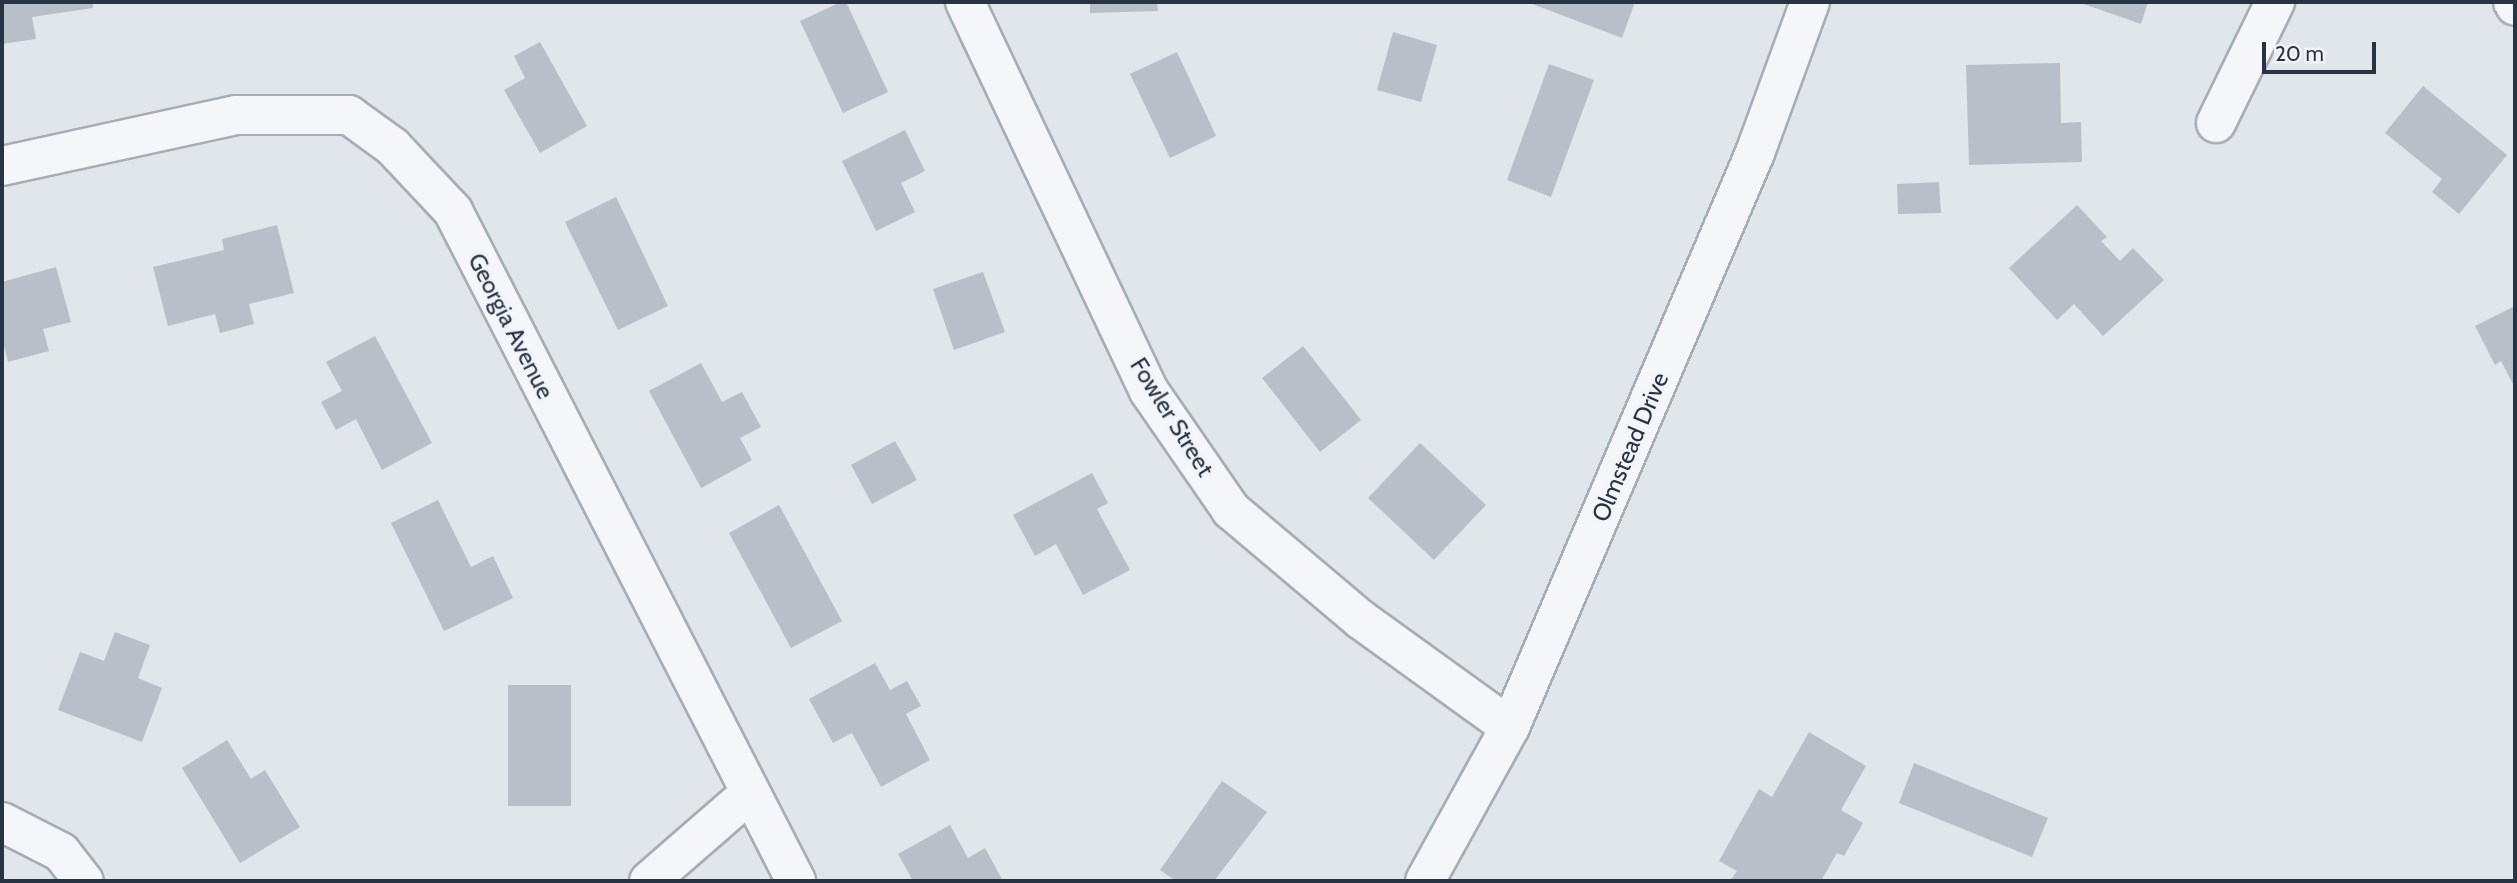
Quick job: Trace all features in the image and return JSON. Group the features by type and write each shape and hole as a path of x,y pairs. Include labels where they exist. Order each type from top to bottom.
{"street":[{"name":"Fowler Street","path":"965,2 1149,391 1231,510 1360,620 1510,727"},
{"name":"Olmstead Drive","path":"1425,881 1510,727 1755,153 1810,2"},
{"path":"2216,123 2275,2"},
{"name":"Georgia Avenue","path":"2,166 236,115 349,115 393,147 453,211 749,794 796,881"},
{"path":"649,881 749,794"},
{"path":"2,821 61,852 84,881"}],"building":[{"path":"2,2 93,2 93,8 32,17 36,39 2,44"},
{"path":"846,2 888,92 843,113 800,21"},
{"path":"1090,2 1157,2 1158,11 1090,13"},
{"path":"1527,2 1635,2 1622,38"},
{"path":"2078,2 2148,2 2141,24"},
{"path":"1393,32 1437,45 1421,102 1377,90"},
{"path":"540,42 587,126 540,153 504,90 525,78 514,56"},
{"path":"1177,52 1216,136 1170,158 1130,74"},
{"path":"2060,63 2061,123 2081,122 2082,162 1969,165 1966,65"},
{"path":"1549,64 1594,80 1551,197 1507,180"},
{"path":"2423,86 2507,155 2459,214 2432,192 2442,179 2385,133"},
{"path":"905,130 925,171 901,183 915,212 876,231 842,161"},
{"path":"1939,182 1941,213 1898,214 1897,184"},
{"path":"616,197 668,306 618,330 565,222"},
{"path":"2077,205 2107,237 2101,241 2120,261 2133,248 2164,280 2103,336 2074,304 2057,320 2009,268"},
{"path":"277,225 294,293 249,304 254,324 220,333 215,314 168,326 153,267 224,250 222,239"},
{"path":"56,267 71,322 43,329 49,351 8,362 2,338 2,282"},
{"path":"983,272 1005,332 954,350 933,289"},
{"path":"2515,306 2515,388 2501,361 2495,365 2475,326"},
{"path":"375,336 432,443 382,470 356,419 336,430 321,402 342,391 326,362"},
{"path":"1303,346 1361,420 1320,452 1262,378"},
{"path":"701,363 722,402 742,392 761,427 740,438 752,460 701,488 649,391"},
{"path":"895,441 917,480 872,504 851,465"},
{"path":"1420,443 1486,505 1434,560 1368,498"},
{"path":"1092,473 1108,503 1097,509 1130,570 1083,595 1056,544 1035,556 1013,515"},
{"path":"438,500 471,567 493,556 513,598 444,631 391,523"},
{"path":"779,505 842,621 791,648 729,533"},
{"path":"115,632 150,645 138,678 162,688 142,742 58,710 80,652 104,661"},
{"path":"875,663 890,690 907,681 921,706 906,714 930,760 881,787 852,733 833,743 809,699"},
{"path":"508,685 571,685 571,806 508,806"},
{"path":"1809,732 1866,766 1841,810 1863,823 1844,856 1837,853 1821,881 1730,881 1737,871 1719,861 1759,789 1772,797"},
{"path":"227,740 251,779 265,770 300,827 240,863 182,768"},
{"path":"1914,763 2048,818 2032,857 1899,803"},
{"path":"1222,781 1267,812 1214,881 1176,881 1160,870"},
{"path":"950,825 968,858 985,848 1003,881 913,881 898,854"}]}
